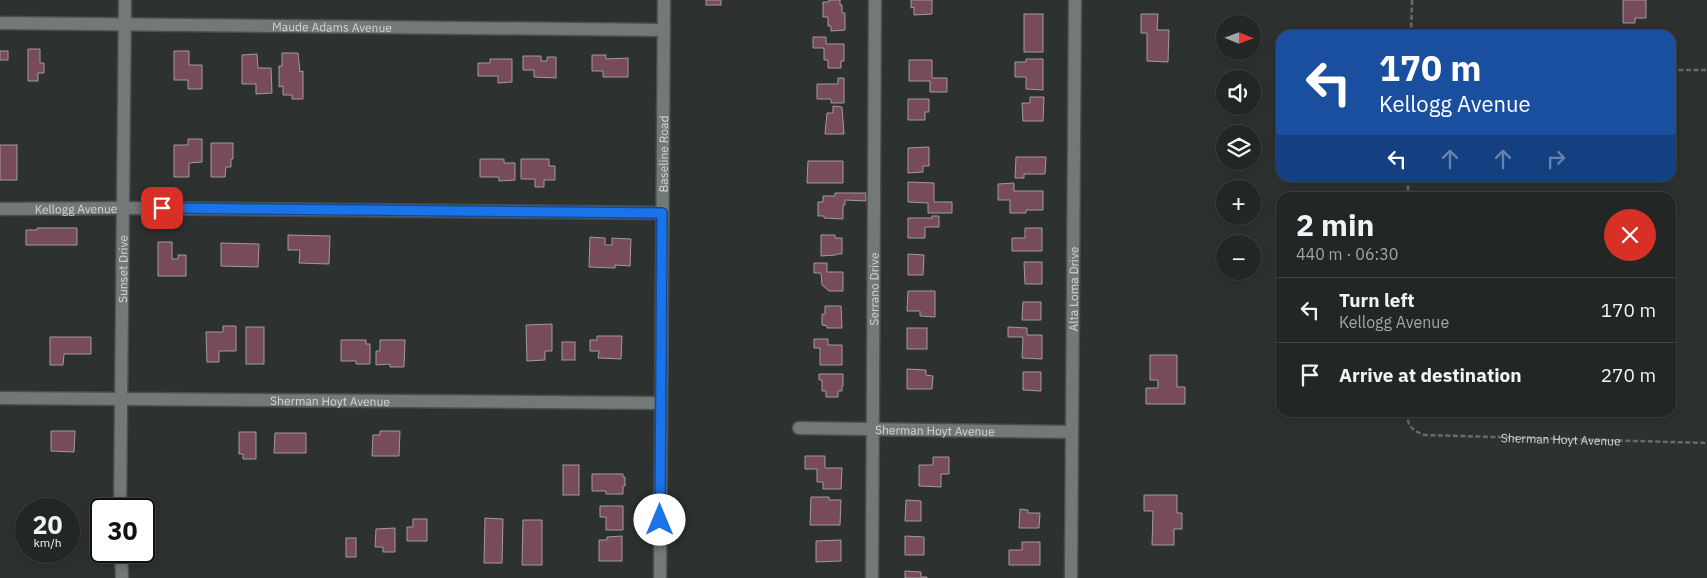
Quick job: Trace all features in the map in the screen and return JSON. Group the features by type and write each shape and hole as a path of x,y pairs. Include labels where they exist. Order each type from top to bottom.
{"street":[{"name":"Sunset Drive","path":"120,498 125,0"},
{"name":"Baseline Road","path":"660,578 664,0"},
{"name":"Serrano Drive","path":"872,578 875,0"},
{"name":"Alta Loma Drive","path":"1071,578 1075,0"},
{"name":"Maude Adams Avenue","path":"0,23 664,30"},
{"name":"Kellogg Avenue","path":"0,209 122,208 662,213"},
{"name":"Sherman Hoyt Avenue","path":"0,398 660,403"},
{"name":"Sherman Hoyt Avenue","path":"799,428 1072,432"},
{"path":"121,563 122,578"}],"path":[{"path":"1411,30 1412,0"},
{"path":"1676,70 1707,70"},
{"name":"Sherman Hoyt Avenue","path":"1407,417 1407,422 1414,431 1424,435 1707,443"}],"building":[{"path":"706,0 721,0 721,5 706,5"},
{"path":"829,0 840,0 842,13 845,13 845,30 831,31 831,26 828,26 828,17 823,17 823,2 829,2"},
{"path":"911,0 932,0 932,14 914,15 914,7 911,8"},
{"path":"1623,0 1646,0 1646,18 1635,18 1635,23 1623,23"},
{"path":"1024,14 1043,14 1043,52 1024,52"},
{"path":"1141,14 1158,14 1157,30 1169,30 1168,62 1147,61 1147,33 1141,33"},
{"path":"813,37 826,37 826,44 844,44 844,61 841,61 841,68 828,68 828,60 824,60 824,48 813,48"},
{"path":"28,49 40,49 40,63 44,63 44,73 38,73 38,81 28,81"},
{"path":"0,51 8,51 8,60 0,60"},
{"path":"174,51 189,51 189,65 202,65 202,89 188,89 188,80 174,80"},
{"path":"282,53 298,53 300,72 303,71 303,99 292,99 292,95 283,95 283,86 279,87 279,66 282,66"},
{"path":"257,54 258,68 271,68 272,93 256,94 256,84 242,84 242,55"},
{"path":"592,55 606,55 606,59 628,58 628,77 603,77 603,71 592,71"},
{"path":"523,56 541,56 541,61 547,61 547,57 556,57 556,78 534,77 534,70 523,70"},
{"path":"490,59 512,59 512,82 498,83 498,76 478,76 478,63 490,63"},
{"path":"1026,59 1043,59 1043,90 1026,89 1026,77 1015,77 1015,62 1026,62"},
{"path":"909,60 932,60 932,78 947,78 947,92 930,92 930,81 909,81"},
{"path":"838,78 844,78 844,103 831,103 831,99 817,99 817,84 838,84"},
{"path":"1030,97 1044,97 1043,121 1023,121 1022,103 1030,103"},
{"path":"908,99 929,99 929,112 925,112 925,120 908,120"},
{"path":"833,106 842,107 844,134 825,134 827,113 833,113"},
{"path":"188,139 202,139 202,162 189,163 189,177 174,177 174,145 188,145"},
{"path":"211,143 233,143 233,159 231,159 231,167 226,167 225,177 211,177"},
{"path":"0,145 17,145 17,180 0,180"},
{"path":"929,147 929,166 923,166 923,172 908,173 908,148"},
{"path":"1016,157 1046,157 1045,174 1024,174 1024,178 1015,178"},
{"path":"480,159 504,159 504,163 515,163 515,180 499,181 499,177 480,177"},
{"path":"521,159 549,159 549,166 555,166 555,180 544,180 544,187 535,187 535,179 521,179"},
{"path":"808,161 843,161 843,183 807,183"},
{"path":"908,182 934,183 934,202 952,202 952,213 928,213 928,203 908,202"},
{"path":"1014,183 1014,191 1043,191 1043,210 1026,210 1026,213 1010,213 1010,200 998,200 998,184"},
{"path":"835,193 866,193 866,201 845,200 843,219 818,216 818,202 823,202 823,196 835,196"},
{"path":"932,216 939,216 939,227 925,227 925,238 908,238 908,218 932,218"},
{"path":"37,228 77,228 77,245 26,245 26,230 37,230"},
{"path":"1025,228 1042,228 1042,251 1012,251 1012,238 1025,238"},
{"path":"288,235 330,236 329,264 299,263 300,250 288,250"},
{"path":"821,235 835,235 835,238 842,238 842,254 821,256"},
{"path":"590,237 605,238 605,245 612,245 612,238 631,239 630,266 615,265 615,268 589,267"},
{"path":"158,242 172,242 172,259 178,259 178,255 186,255 186,276 158,276"},
{"path":"221,243 259,244 258,267 221,266"},
{"path":"908,254 924,255 923,275 908,275"},
{"path":"1024,262 1042,262 1042,284 1025,284"},
{"path":"814,263 827,263 827,272 843,272 843,291 829,291 822,285 821,273 814,273"},
{"path":"908,291 935,291 935,317 920,316 920,311 907,311"},
{"path":"1023,302 1041,302 1041,320 1022,320"},
{"path":"825,306 841,306 842,328 827,328 827,326 822,325 822,314 825,314"},
{"path":"552,324 552,351 545,351 545,360 527,361 526,325"},
{"path":"223,326 236,326 236,351 219,351 219,362 207,362 206,332 223,332"},
{"path":"246,327 264,327 264,364 246,364"},
{"path":"1008,327 1027,328 1027,335 1042,335 1042,359 1022,358 1023,337 1008,337"},
{"path":"907,328 927,328 927,349 907,349"},
{"path":"597,336 622,336 621,359 598,358 599,351 590,351 590,340 597,340"},
{"path":"50,337 91,337 91,354 64,354 63,365 50,365"},
{"path":"814,339 828,339 828,345 842,345 842,365 820,365 820,348 814,348"},
{"path":"341,340 366,340 366,344 370,344 370,364 356,364 356,361 341,361"},
{"path":"380,340 405,340 404,367 390,367 390,364 376,365 376,351 380,351"},
{"path":"562,342 575,342 575,360 562,360"},
{"path":"1150,355 1177,355 1177,387 1185,387 1185,404 1146,404 1146,388 1158,388 1158,380 1150,380"},
{"path":"907,369 926,370 926,375 933,376 932,389 907,389"},
{"path":"1023,372 1041,372 1041,391 1023,390"},
{"path":"819,374 843,374 842,391 838,391 838,397 826,397 826,391 822,391 822,380 819,380"},
{"path":"51,431 75,431 74,452 51,451"},
{"path":"380,431 400,431 399,456 372,456 373,435 380,435"},
{"path":"239,432 256,432 256,459 243,459 243,454 239,454"},
{"path":"275,433 306,433 306,453 274,453"},
{"path":"805,456 825,456 825,468 842,468 841,489 823,489 823,482 817,482 817,469 805,469"},
{"path":"933,457 949,457 949,474 941,474 941,487 919,486 919,465 933,465"},
{"path":"563,465 579,465 579,495 563,495"},
{"path":"592,474 623,474 625,486 623,486 623,494 606,494 606,491 592,491"},
{"path":"1144,495 1177,495 1177,513 1182,513 1182,529 1174,529 1174,545 1152,545 1153,511 1144,511"},
{"path":"811,497 829,497 829,500 841,500 840,525 810,525"},
{"path":"906,500 921,501 921,521 905,521"},
{"path":"600,506 623,506 623,530 606,530 606,517 600,517"},
{"path":"1020,509 1028,510 1028,513 1040,513 1039,528 1019,528"},
{"path":"485,518 503,519 502,563 484,563"},
{"path":"413,519 427,519 427,541 407,541 407,527 413,527"},
{"path":"523,520 542,520 542,565 522,565"},
{"path":"395,528 395,552 383,552 383,547 375,547 376,529"},
{"path":"622,536 622,561 599,561 599,540 607,540 607,537"},
{"path":"905,536 924,537 924,555 905,555"},
{"path":"346,538 356,538 356,557 346,557"},
{"path":"841,540 841,561 816,562 816,541"},
{"path":"1022,542 1040,542 1040,565 1009,565 1009,550 1022,550"},
{"path":"905,571 921,572 921,577 927,578 905,578"}],"route":[{"path":"162,208 662,213 660,520"}]}
